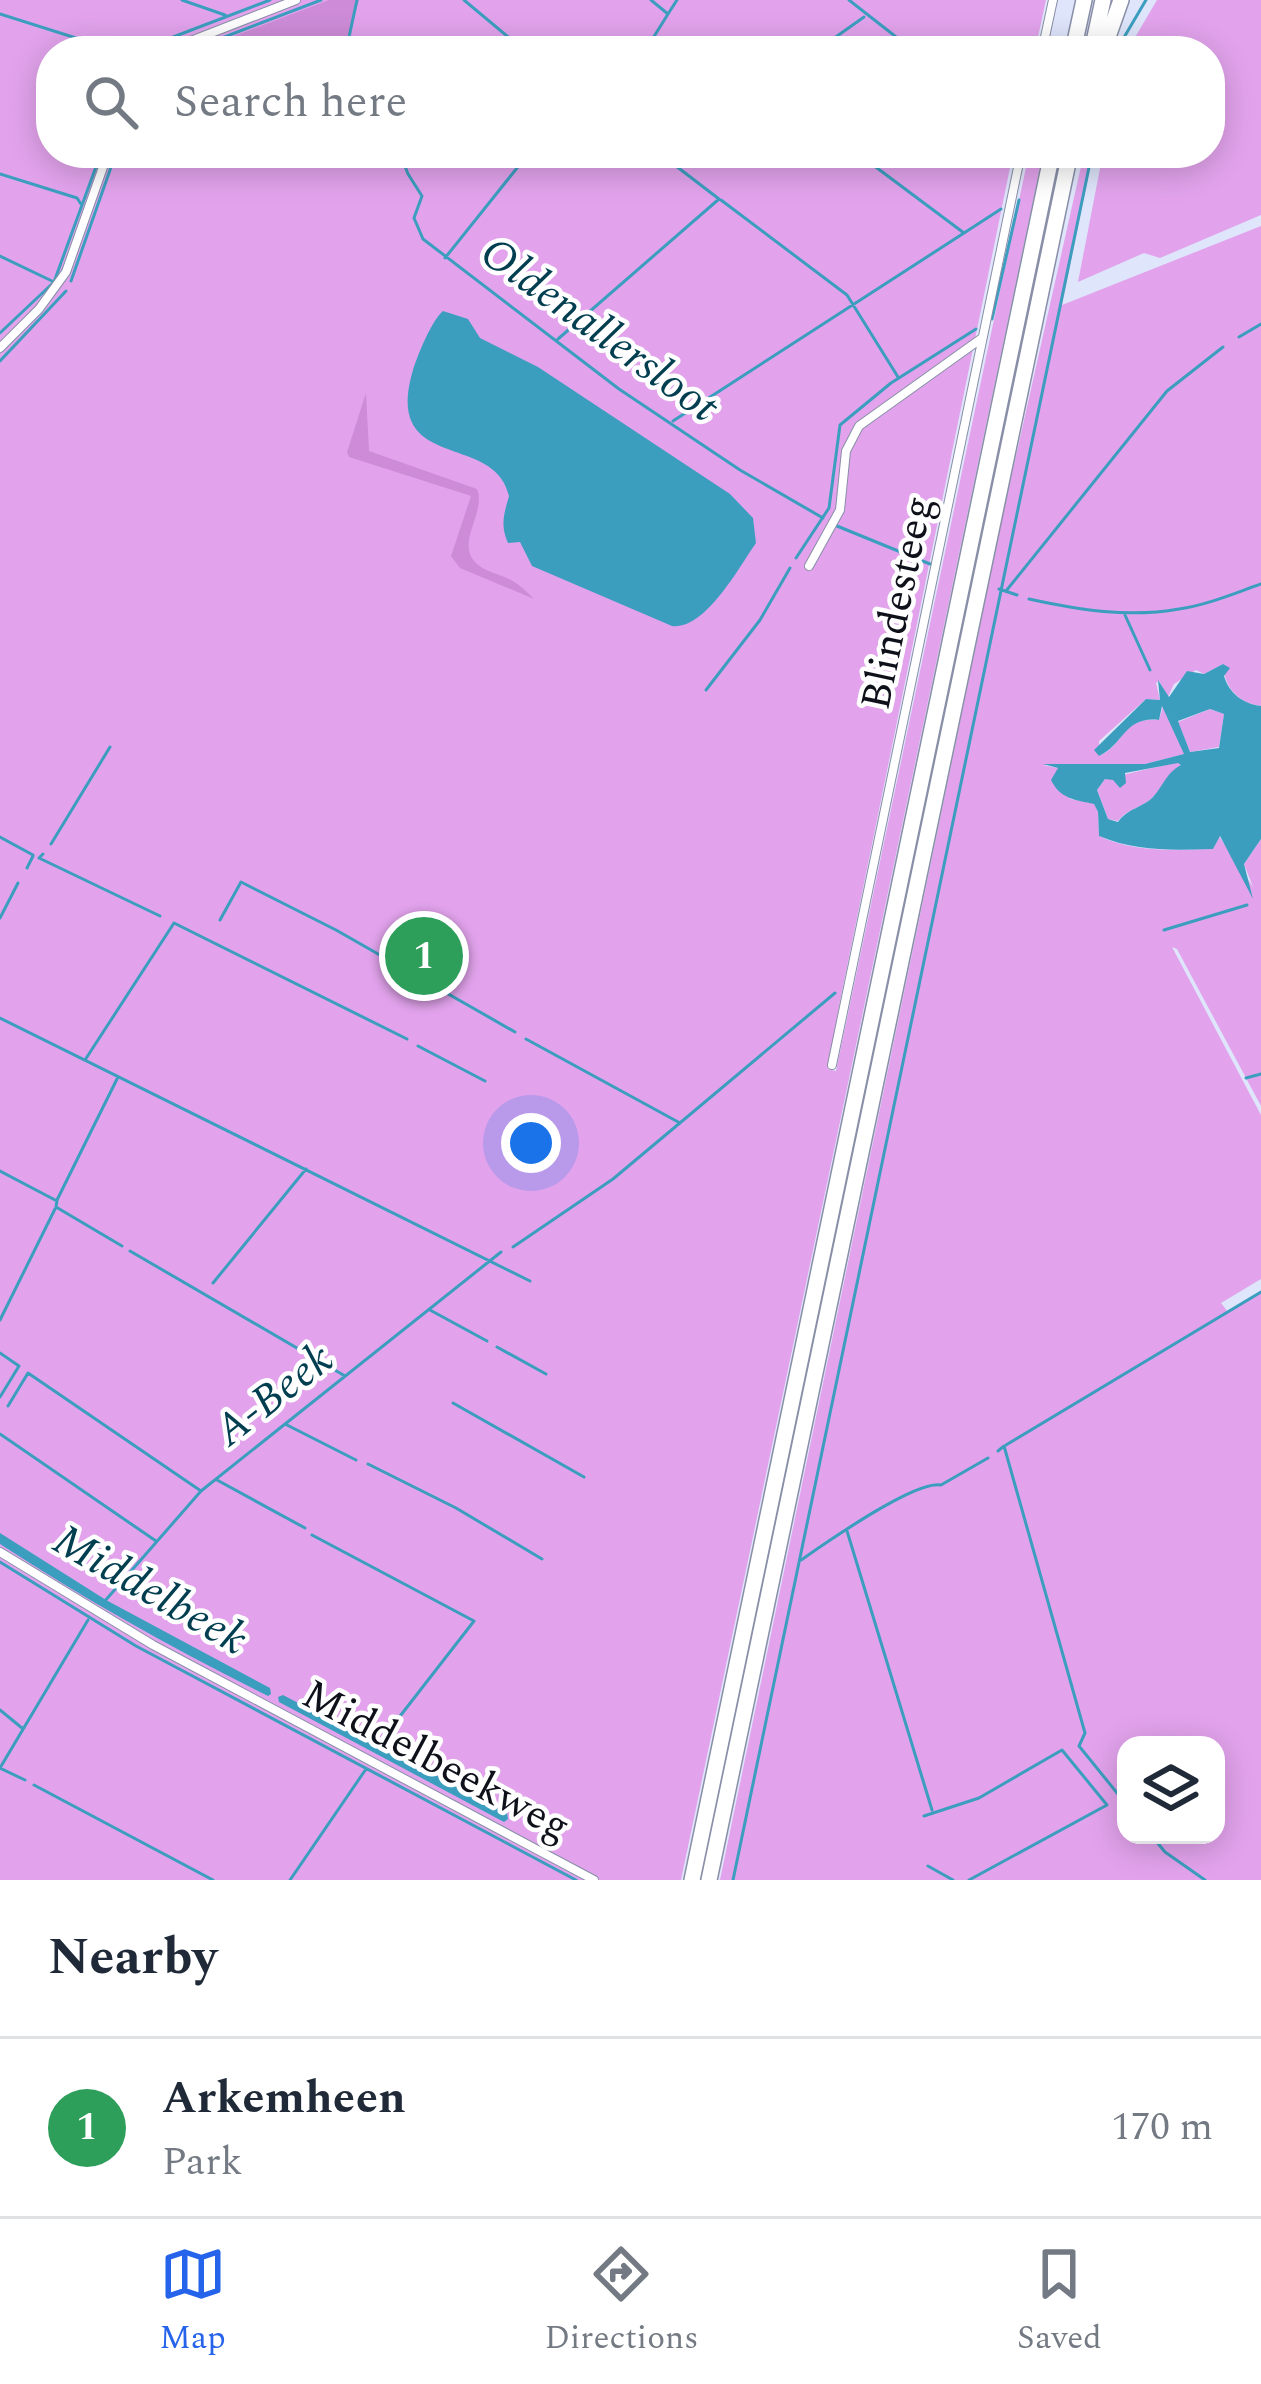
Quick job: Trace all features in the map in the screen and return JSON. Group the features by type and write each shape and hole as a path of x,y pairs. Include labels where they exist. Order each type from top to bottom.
{"highway":[{"path":"1076,36 1084,0"},
{"path":"1095,36 1103,0"},
{"path":"1108,36 1121,0"},
{"path":"692,1880 1049,168"},
{"path":"709,1880 1067,168"}],"street":[{"path":"204,36 296,0"},
{"path":"1045,36 1053,0"},
{"path":"0,347 55,291 66,272 103,168"},
{"name":"Blindesteeg","path":"832,1065 1018,168"},
{"path":"809,566 840,510 851,436 983,337"},
{"name":"Middelbeekweg","path":"0,1552 153,1645 594,1880"}],"shaded area":[{"path":"0,0 1046,0 1038,36 36,36 36,168 1010,168 840,1001 828,1069 836,1071 1026,168 1040,168 681,1880 0,1880"},
{"path":"329,0 359,0 349,36 234,36"},
{"path":"1157,0 1261,0 1261,215 1160,258 1144,253 1078,282 1100,168 1225,168 1225,36 1136,36"},
{"path":"1081,168 1090,168 1062,305 1261,226 1261,706 1234,692 1223,664 1204,674 1196,670 1174,684 1168,697 1156,683 1160,700 1146,699 1099,741 1099,756 1130,727 1159,720 1163,706 1185,754 1145,764 1043,765 1058,768 1070,799 1094,803 1099,836 1113,841 1155,849 1213,849 1219,836 1253,887 1244,864 1261,839 1261,1106 1172,947 1261,1115 1261,1279 1221,1303 1228,1312 1261,1292 1261,1880 720,1880 1007,496"},
{"path":"366,393 369,451 477,489 470,555 534,599 460,568 451,556 471,496 349,457"},
{"path":"1210,709 1224,714 1219,747 1190,752 1178,722"},
{"path":"1182,764 1149,801 1118,821 1108,819 1097,790 1105,779"}],"water":[{"path":"443,311 468,319 480,338 538,367 730,494 753,518 756,543 730,582 697,618 672,626 532,566 520,542 508,543 503,525 509,496 500,476 426,438 413,424 408,403 413,370"},
{"path":"1223,664 1230,668 1224,676 1233,692 1261,706 1261,839 1244,864 1253,899 1220,836 1213,849 1184,850 1141,847 1099,836 1094,804 1059,791 1051,780 1058,768 1043,764 1145,764 1184,754 1162,706 1159,720 1138,722 1099,756 1094,750 1146,699 1160,700 1158,680 1169,697 1187,671 1204,674","holes":["1210,709 1224,714 1219,748 1190,752 1178,721","1181,765 1149,801 1118,822 1108,819 1097,790 1105,779 1120,788 1126,783 1125,773"]},
{"path":"0,1533 106,1600 270,1688 271,1694 234,1679 99,1605 0,1544"},
{"path":"283,1695 507,1813 508,1819 504,1822 279,1702"}],"waterway":[{"path":"182,0 225,15"},
{"path":"176,36 270,0"},
{"path":"227,36 321,0"},
{"name":"Oldenallersloot","path":"349,36 357,0"},
{"path":"464,0 507,36"},
{"path":"651,0 668,14 677,0"},
{"path":"849,0 895,36"},
{"path":"1125,36 1146,0"},
{"path":"0,14 70,36"},
{"path":"654,36 668,14"},
{"path":"837,36 864,17"},
{"path":"0,333 54,282 96,168"},
{"path":"71,281 111,168"},
{"name":"Oldenallersloot","path":"406,168 422,196 414,218 423,239 619,389 740,470 823,518"},
{"path":"445,258 517,168"},
{"path":"558,339 719,199 679,168"},
{"path":"877,168 964,233 1001,209"},
{"path":"733,1880 1089,168"},
{"path":"0,174 77,198 81,204"},
{"path":"721,200 847,295 898,377"},
{"path":"992,319 1019,200"},
{"path":"673,421 964,233"},
{"path":"0,256 52,281"},
{"path":"0,361 66,291"},
{"path":"1239,337 1261,324"},
{"path":"796,558 829,508 840,425 891,383 976,329"},
{"path":"1006,591 1167,391 1223,347"},
{"name":"Oldenallersloot","path":"837,526 930,564"},
{"path":"706,690 760,620 790,568"},
{"name":"Oldenallersloot","path":"1029,599 1104,612 1160,612 1200,605 1261,584"},
{"name":"Oldenallersloot","path":"999,589 1017,595"},
{"path":"1125,615 1150,670"},
{"path":"51,844 110,747"},
{"path":"0,837 33,855"},
{"path":"43,854 39,858 160,916"},
{"path":"27,868 33,856"},
{"path":"220,920 241,882 515,1032"},
{"path":"0,918 18,883"},
{"path":"1164,930 1247,905"},
{"path":"85,1060 174,923 407,1039"},
{"name":"A-Beek","path":"513,1247 613,1179 835,993"},
{"path":"0,1018 530,1281"},
{"path":"526,1039 680,1123"},
{"path":"418,1046 485,1081"},
{"path":"1246,1078 1261,1074"},
{"path":"57,1200 117,1079"},
{"path":"213,1283 306,1169"},
{"path":"0,1171 57,1201 56,1207 122,1246"},
{"path":"0,1320 55,1209"},
{"path":"130,1251 345,1376"},
{"name":"A-Beek","path":"104,1602 201,1491 501,1252"},
{"path":"1006,1445 1261,1292"},
{"path":"430,1310 487,1341"},
{"path":"497,1347 546,1374"},
{"path":"0,1353 19,1366 0,1397"},
{"path":"8,1406 28,1373 201,1491"},
{"path":"453,1403 584,1477"},
{"path":"285,1424 356,1460"},
{"name":"Middelbeek","path":"0,1434 156,1541"},
{"path":"998,1451 1004,1446 1085,1733 1079,1746 1117,1793"},
{"path":"801,1560 892,1502 941,1485 988,1458"},
{"path":"368,1464 542,1559"},
{"path":"217,1480 305,1528"},
{"path":"847,1531 932,1810"},
{"path":"312,1535 474,1621 383,1738"},
{"path":"0,1562 136,1646 576,1880"},
{"name":"A-Beek","path":"25,1780 0,1768 88,1620"},
{"path":"0,1710 22,1728"},
{"path":"924,1816 979,1798 1062,1750 1107,1805 969,1880"},
{"path":"290,1880 366,1769"},
{"path":"34,1785 213,1880"},
{"path":"1158,1844 1205,1880"},
{"path":"928,1866 953,1880"}],"place":[{"name":"Arkemheen","path":"424,956"}]}
